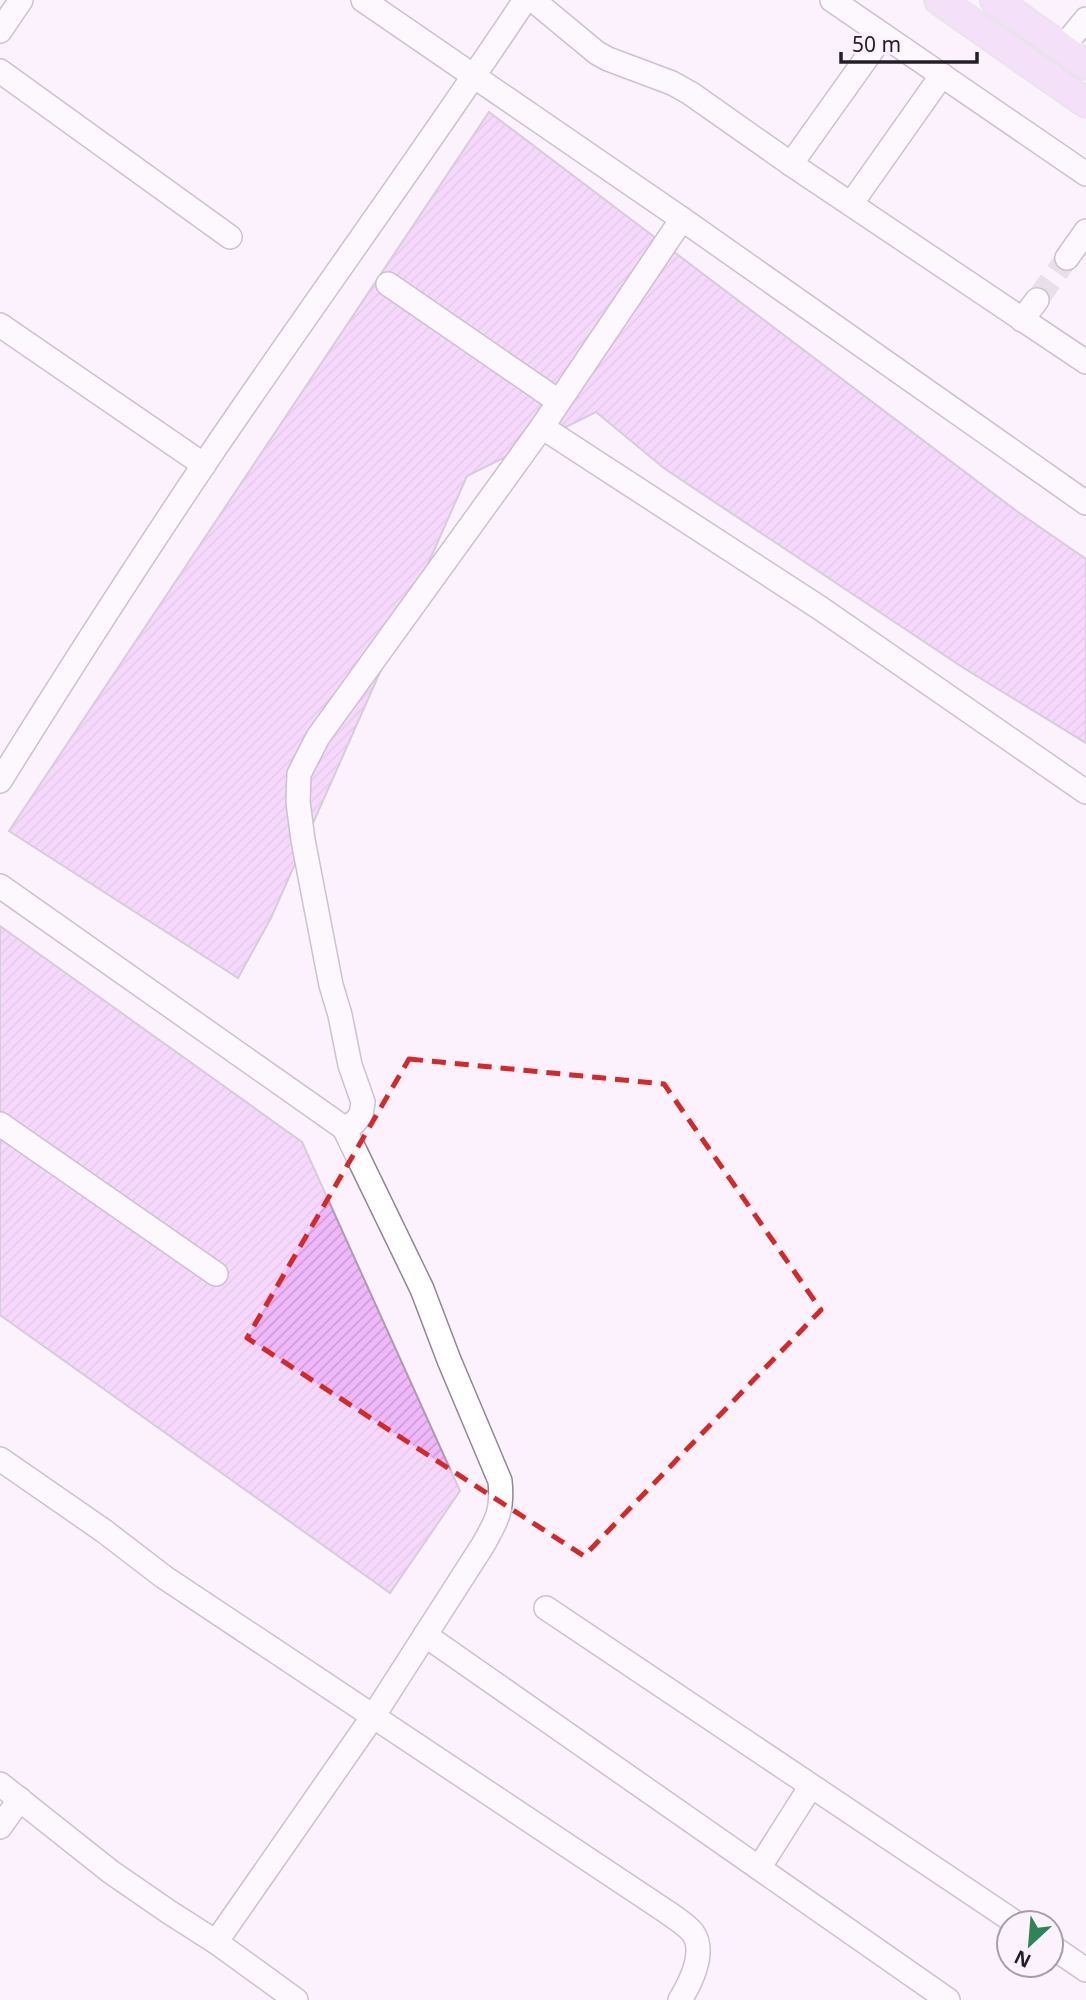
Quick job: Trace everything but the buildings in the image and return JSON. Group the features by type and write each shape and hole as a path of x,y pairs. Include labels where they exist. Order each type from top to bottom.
{"main road":[{"path":"939,0 1086,103"},
{"path":"995,0 1086,65"}],"street":[{"path":"0,31 21,0"},
{"path":"363,0 682,219 1086,503"},
{"path":"0,781 204,465 526,0"},
{"path":"533,0 597,53 690,93 1086,362"},
{"path":"832,0 1086,174"},
{"path":"1063,47 1086,19"},
{"path":"791,164 883,35"},
{"path":"0,71 230,237"},
{"path":"851,204 942,75"},
{"path":"344,1128 354,1123 361,1115 363,1102 350,1065 331,985 303,840 298,802 299,774 318,737 542,426 682,219"},
{"path":"1067,258 1086,231"},
{"path":"388,284 558,401"},
{"path":"1022,320 1037,300"},
{"path":"0,325 204,465"},
{"path":"542,426 820,608 1086,792"},
{"path":"0,886 344,1128 422,1289 500,1481 502,1500 497,1518 483,1545 374,1715 216,1942"},
{"path":"0,1124 216,1275"},
{"path":"0,1459 104,1531 164,1577 667,1912 692,1932 699,1947 696,1964 680,2000"},
{"path":"546,1608 995,1909"},
{"path":"425,1635 948,2000"},
{"path":"0,1784 111,1872 216,1942 296,2000"},
{"path":"759,1868 811,1786"},
{"path":"0,1827 20,1799"},
{"path":"1065,1956 1086,1970"}],"highlighted area":[{"path":"409,1059 664,1084 821,1310 584,1556 247,1338"}],"tunnel":[{"path":"1037,300 1067,258"}]}
